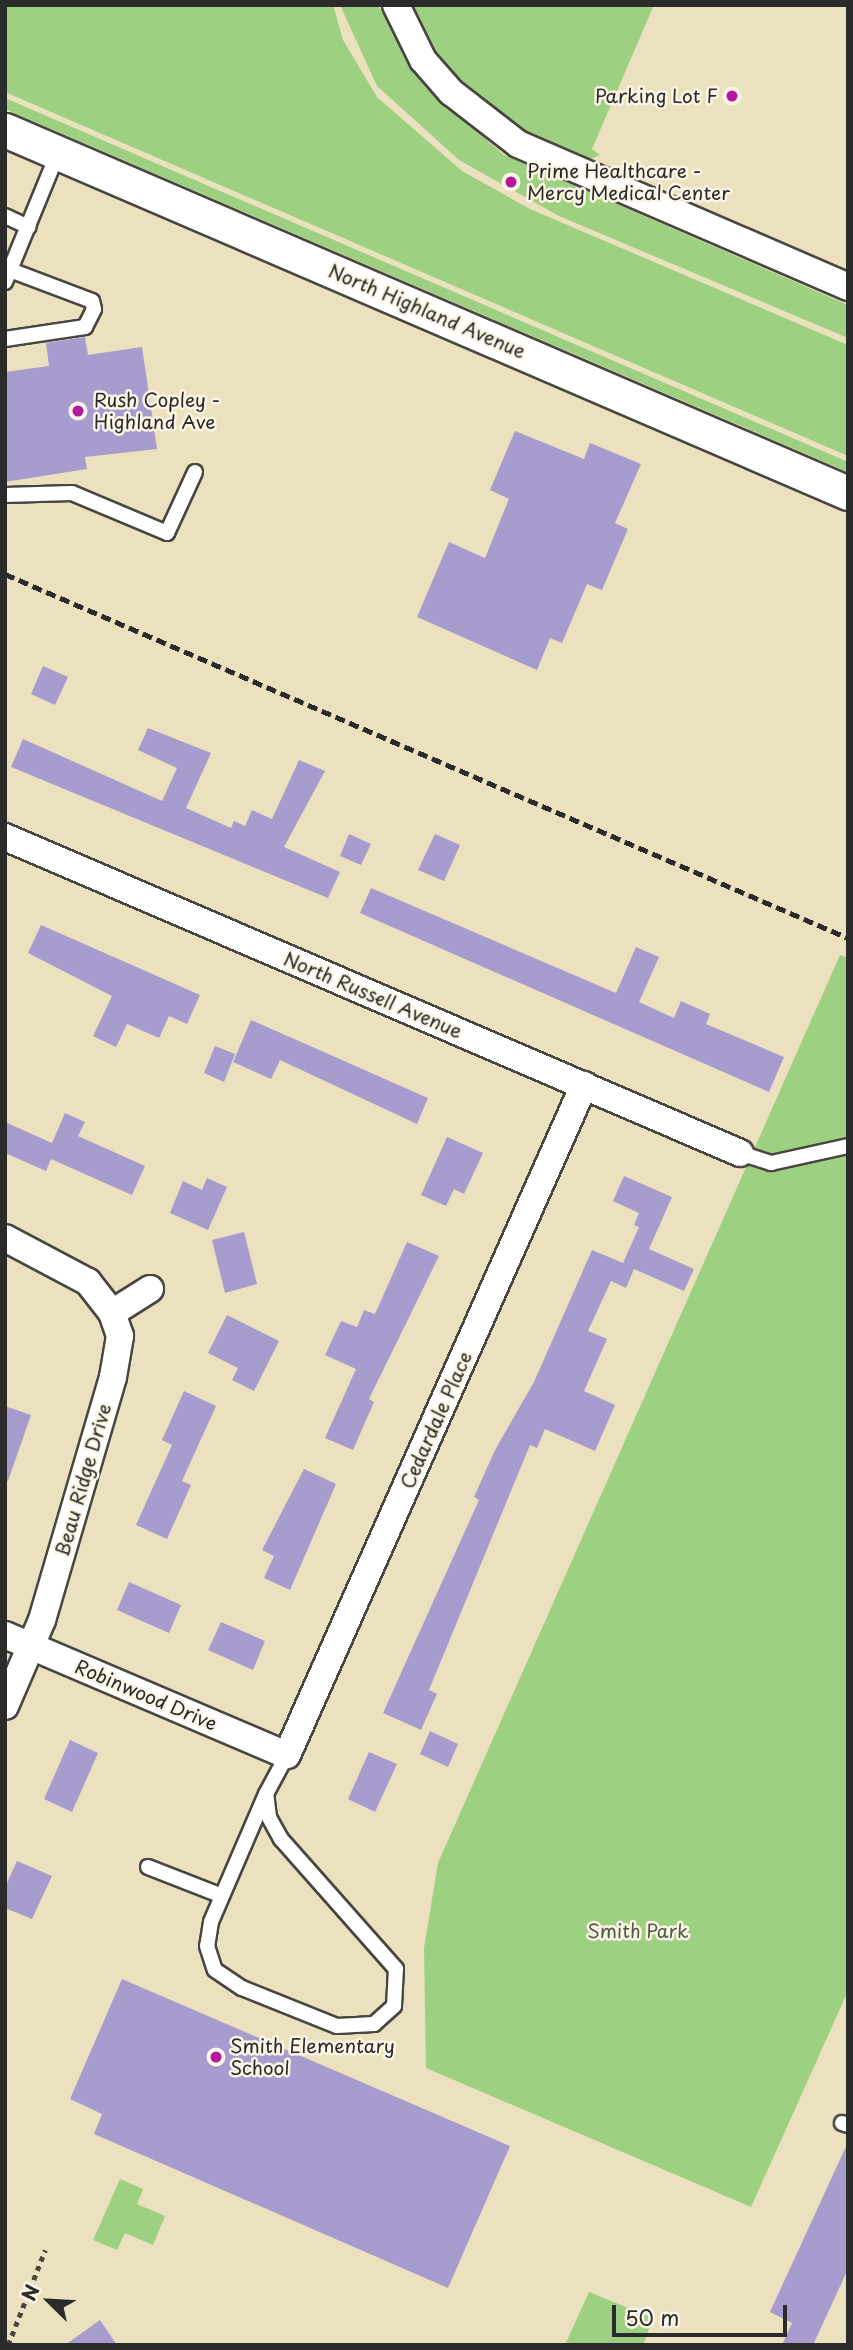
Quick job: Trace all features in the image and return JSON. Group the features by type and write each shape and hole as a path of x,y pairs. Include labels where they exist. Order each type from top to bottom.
{"street":[{"path":"396,5 423,60 452,92 518,144 848,287"},
{"name":"North Highland Avenue","path":"5,130 848,493"},
{"name":"North Russell Avenue","path":"5,837 740,1153"},
{"name":"Cedardale Place","path":"287,1755 584,1085"},
{"name":"Beau Ridge Drive","path":"5,1238 88,1282 112,1313 120,1336 113,1377 30,1645 5,1706"},
{"path":"112,1313 150,1289"},
{"name":"Robinwood Drive","path":"5,1635 287,1755"}],"lane":[{"path":"5,339 85,327 94,309 92,301 8,276 58,153"},
{"path":"5,216 29,227"},
{"path":"5,495 72,493 167,533 195,472"},
{"path":"740,1153 771,1163 848,1146"},
{"path":"266,1794 281,1839 388,1955 398,1978 394,2006 374,2024 348,2029 242,1988 215,1970 206,1946 220,1895 266,1794 287,1755"},
{"path":"148,1867 220,1895"}],"path":[{"path":"8,2345 46,2250"}],"green space":[{"path":"5,5 333,5 343,40 377,97 462,171 530,209 848,345 848,456 5,92"},
{"path":"340,5 378,5 425,87 504,155 848,305 848,338 559,216 459,160 377,86"},
{"path":"410,5 654,5 592,149 600,155 586,161 532,137 482,102 441,61"},
{"path":"5,98 848,462 848,472 5,109"},
{"name":"Smith Park","path":"840,955 848,958 848,1991 751,2207 426,2068 424,1948 438,1863"},
{"path":"120,2179 143,2189 137,2204 165,2216 153,2245 125,2233 117,2250 93,2240"},
{"path":"589,2292 653,2318 643,2345 565,2345"}],"building":[{"name":"Rush Copley - Highland Ave","path":"85,337 88,355 142,347 157,449 85,457 87,469 5,482 5,372 49,366 46,343"},
{"path":"515,431 584,459 590,443 641,464 615,523 628,529 602,590 587,584 562,643 550,638 537,670 417,617 449,542 485,558 509,499 490,490"},
{"path":"43,666 68,677 55,705 31,694"},
{"path":"148,728 211,753 186,808 231,828 234,821 245,826 252,810 272,819 299,760 325,771 284,847 340,872 328,898 11,767 23,739 162,801 177,768 138,750"},
{"path":"349,834 371,844 361,865 340,856"},
{"path":"435,834 460,845 444,881 418,870"},
{"path":"371,888 616,993 636,947 659,957 639,1002 674,1018 681,1001 710,1014 706,1024 784,1057 769,1092 360,913"},
{"path":"41,925 200,995 187,1024 169,1016 159,1038 127,1024 116,1047 93,1036 112,996 28,953"},
{"path":"251,1020 428,1098 417,1124 280,1060 271,1079 233,1062"},
{"path":"215,1046 235,1054 224,1082 204,1073"},
{"path":"65,1113 85,1122 78,1136 145,1166 132,1195 51,1159 46,1171 5,1153 5,1122 52,1143"},
{"path":"447,1137 483,1153 464,1194 454,1189 446,1206 421,1195"},
{"path":"624,1176 672,1197 649,1249 694,1269 684,1291 634,1269 626,1288 611,1281 588,1331 607,1339 584,1391 615,1405 595,1451 545,1429 537,1448 530,1445 429,1690 437,1694 421,1730 383,1713 479,1500 474,1497 495,1450 534,1382 592,1250 623,1263 639,1227 634,1225 639,1213 613,1201"},
{"path":"207,1178 227,1187 208,1230 170,1213 183,1181 202,1190"},
{"path":"244,1232 257,1284 225,1293 212,1240"},
{"path":"407,1242 439,1256 369,1399 374,1402 353,1450 325,1438 356,1369 325,1355 341,1321 357,1327 364,1310 375,1314"},
{"path":"227,1315 279,1341 254,1391 232,1380 238,1368 208,1353"},
{"path":"184,1391 216,1406 182,1481 191,1485 167,1539 136,1525 172,1445 162,1440"},
{"path":"5,1406 31,1415 8,1481 5,1480"},
{"path":"304,1469 336,1484 290,1590 264,1578 274,1556 262,1550"},
{"path":"129,1582 181,1605 169,1633 117,1610"},
{"path":"221,1622 265,1641 253,1670 208,1650"},
{"path":"430,1731 458,1744 448,1767 420,1754"},
{"path":"70,1740 98,1753 72,1812 44,1799"},
{"path":"369,1752 397,1764 375,1812 348,1799"},
{"path":"17,1861 52,1876 32,1919 5,1908 5,1887"},
{"path":"122,1979 510,2146 448,2288 94,2134 102,2114 70,2099"},
{"path":"848,2142 848,2269 813,2345 782,2345 792,2323 770,2312"},
{"path":"100,2320 117,2345 65,2345"}],"railway":[{"path":"5,574 848,938"}],"place":[{"name":"Parking Lot F","path":"732,96"},
{"name":"Prime Healthcare - Mercy Medical Center","path":"511,182"},
{"name":"Rush Copley - Highland Ave","path":"78,411"},
{"name":"Smith Elementary School","path":"216,2057"}]}
